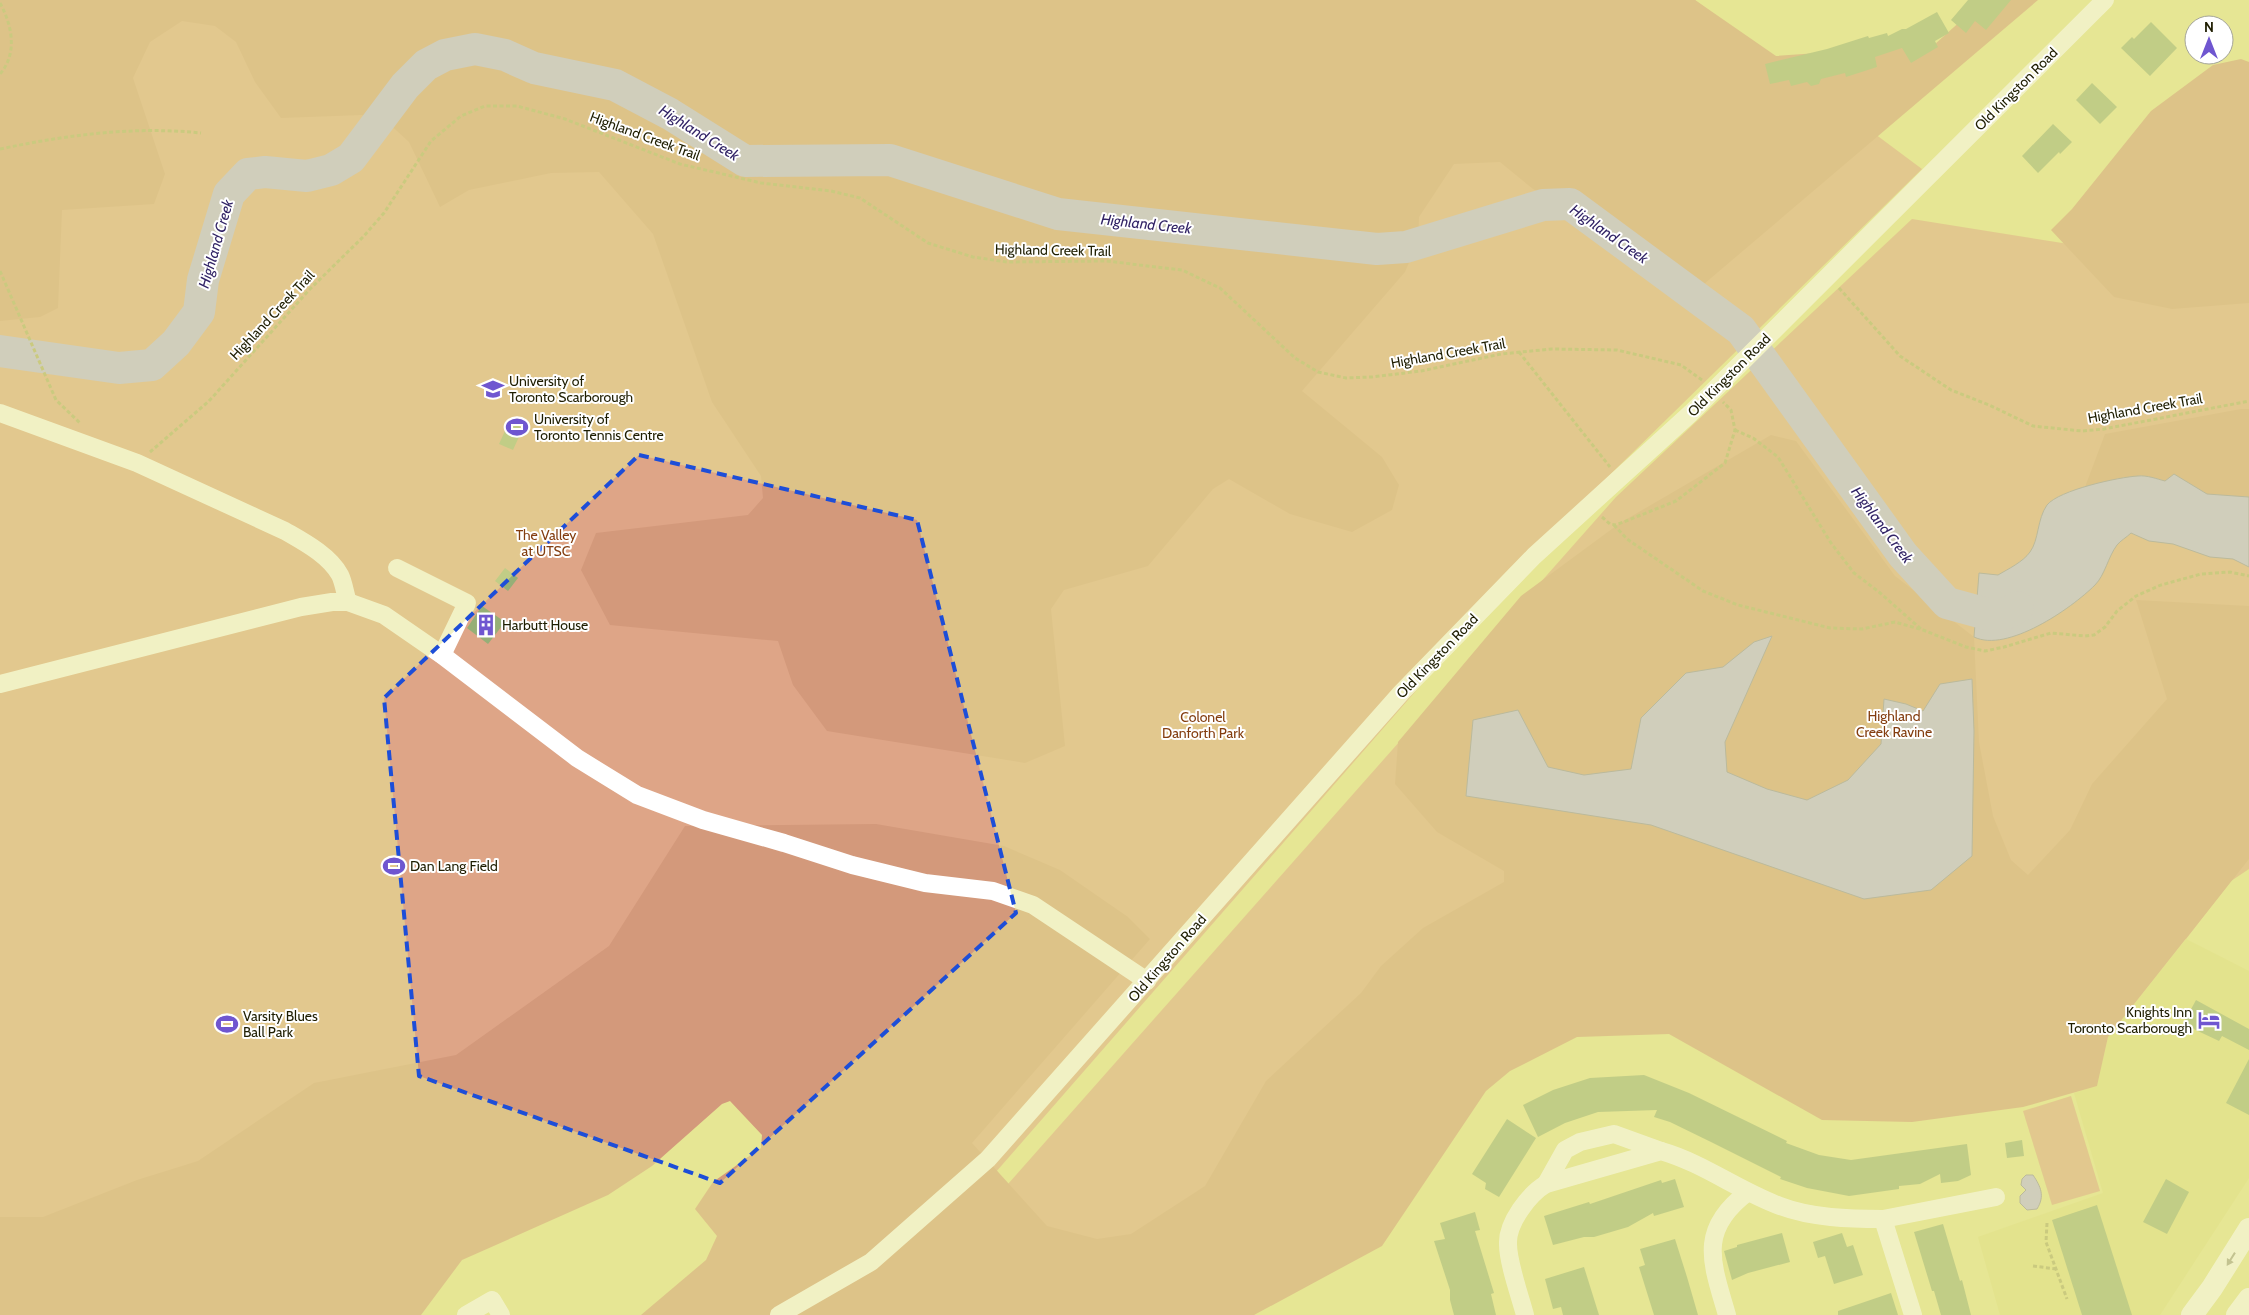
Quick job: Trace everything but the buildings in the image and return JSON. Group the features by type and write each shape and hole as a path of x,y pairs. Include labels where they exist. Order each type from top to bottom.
{"main road":[{"path":"2192,1315 2212,1288 2249,1229"},
{"path":"2237,1315 2249,1299"}],"street":[{"name":"Old Kingston Road","path":"780,1315 871,1262 988,1159 1401,693 1534,556 1691,413 2105,0"},
{"path":"0,413 137,463 285,530 307,543 332,565 341,576 348,602"},
{"path":"397,568 466,604 442,656"},
{"path":"0,684 301,607 332,602 348,602 384,615 442,656 577,758 637,796 703,820 852,865 925,883 993,892 1033,905 1147,981"},
{"path":"1546,1184 1566,1150 1580,1142 1614,1134 1680,1156 1748,1192 1780,1206 1803,1212 1856,1219 1883,1219 1996,1197"},
{"path":"1525,1315 1508,1243 1510,1230 1524,1203 1535,1190 1546,1184 1661,1150"},
{"path":"1727,1315 1712,1263 1712,1247 1715,1231 1724,1216 1734,1202 1748,1192"},
{"path":"1883,1219 1913,1315"},
{"path":"466,1315 492,1300 501,1315"}],"path":[{"path":"0,3 11,26 12,54 6,67 0,74"},
{"name":"Highland Creek Trail","path":"137,463 209,400 310,289 363,237 384,213 430,141 461,116 485,106 517,106 565,119 680,164 761,183 831,190 860,198 928,242 973,257 1007,262 1106,261 1182,270 1220,288 1295,358 1318,372 1346,378 1372,377 1421,371 1518,352 1552,349 1618,350 1681,364 1698,375 1704,382"},
{"path":"0,149 105,132 163,129 201,133"},
{"path":"0,270 56,400"},
{"name":"Highland Creek Trail","path":"1825,280 1900,356 1951,390 1989,405 2033,426 2082,431 2104,429 2249,401"},
{"path":"1518,352 1619,479"},
{"path":"1613,525 1676,501 1725,463 1735,430 1731,410 1718,396"},
{"path":"1735,430 1753,438 1778,457 1831,543 1854,573 1923,630"},
{"path":"1590,505 1627,539 1704,591 1738,605 1830,628 1862,629 1895,622 1923,630 1966,647 1985,651 2004,648 2051,633 2094,635 2104,627 2117,611 2136,596 2201,574 2230,572 2249,576"},
{"path":"2047,1223 2046,1242 2067,1299"},
{"path":"2033,1266 2056,1269"}],"highlighted area":[{"path":"639,455 917,520 1016,913 720,1183 419,1076 384,698"}],"shaded area":[{"path":"2174,474 2207,494 2249,497 2249,567 2233,559 2210,557 2173,544 2149,541 2131,533 2117,545 2095,585 2071,606 2038,626 2020,634 2003,639 1988,640 1974,637 1979,573 1998,575 2027,556 2035,542 2044,511 2047,505 2054,499 2076,489 2104,482 2141,476 2165,481"},
{"path":"1772,636 1725,742 1727,772 1767,789 1807,800 1848,780 1881,744 1884,699 1906,704 1923,711 1940,684 1972,679 1974,731 1972,856 1931,890 1864,899 1651,825 1466,796 1473,720 1518,710 1548,767 1584,775 1631,769 1641,718 1686,673 1723,667 1754,642"},
{"path":"2186,939 2249,971 2249,1178 2160,1315 2000,1315 1978,1237 2103,1193 2074,1093 2097,1085 2108,1037"},
{"path":"2026,1175 2033,1175 2040,1188 2041,1200 2037,1209 2027,1210 2020,1203 2020,1196 2026,1190 2021,1185 2022,1179"}],"green space":[{"name":"The Valley at UTSC","path":"0,0 1695,0 1922,169 1573,511 981,1189 809,1033 0,1315"},
{"path":"0,0 1695,0 1776,56 1934,45 1984,0 2038,0 1704,284 1605,224 1533,189 1500,162 1454,164 1419,217 1418,241 1405,272 1302,391 1382,457 1399,485 1392,510 1352,532 1290,514 1229,479 1213,489 1148,566 1064,590 1051,609 1065,746 1025,763 827,731 793,685 778,641 610,625 581,570 596,533 748,515 763,498 761,476 712,402 653,234 599,172 551,173 469,190 440,207 409,142 385,120 362,115 281,118 255,82 236,42 215,26 182,21 150,42 133,78 165,174 154,204 62,210 58,308 40,317 0,321"},
{"path":"2241,59 2249,62 2249,303 2172,309 2114,297 2051,230 2072,209 2151,111 2213,65 2234,65 2234,60"},
{"name":"Highland Creek Ravine","path":"2249,130 2249,869 2231,881 2186,939 1618,996 1493,1018 1205,1315 992,1202 1616,497 1912,219 2075,245"},
{"path":"2249,409 2249,497 2207,494 2174,474 2165,481 2141,476 2085,487 2105,434"},
{"path":"1771,435 1796,441 1895,576 1974,637 1979,742 1993,816 2011,860 2028,875 2070,830 2092,784 2167,699 2136,600 2249,606 2249,859 2108,1037 2097,1086 2023,1107 1912,1122 1822,1120 1669,1034 1577,1037 1510,1071 1486,1091 1382,1246 1254,1315 641,1315 706,1260 717,1236 695,1209 713,1182 761,1148 762,1135 730,1101 722,1104 652,1166 608,1195 462,1260 421,1315 0,1315 0,1217 43,1217 137,1180 198,1161 314,1083 456,1055 609,946 685,826 876,824 1004,846 1060,870 1128,917 1150,939 972,1143 1047,1226 1097,1239 1131,1234 1205,1186 1266,1081 1361,993 1381,966 1423,928 1504,882 1504,871 1437,832 1395,784 1398,742 1521,596 1620,523"},
{"path":"2071,1096 2100,1191 2052,1205 2023,1111"}],"waterway":[{"name":"Highland Creek","path":"0,351 119,368 152,365 176,343 199,312 203,280 229,194 248,174 265,172 307,176 331,170 351,158 405,86 426,65 445,55 475,49 505,55 534,68 615,85 670,114 745,161 890,160 1058,214 1377,249 1406,247 1543,205 1570,204 1741,330 1903,555 1947,603 1987,614 2005,614 2018,607"}],"place":[{"name":"University of Toronto Scarborough","path":"493,389"},
{"name":"University of Toronto Tennis Centre","path":"517,427"},
{"name":"Harbutt House","path":"486,625"},
{"name":"Dan Lang Field","path":"394,866"},
{"name":"Knights Inn Toronto Scarborough","path":"2209,1020"},
{"name":"Varsity Blues Ball Park","path":"227,1024"}],"park label":[{"name":"Colonel Danforth Park","path":"1203,726"}]}
